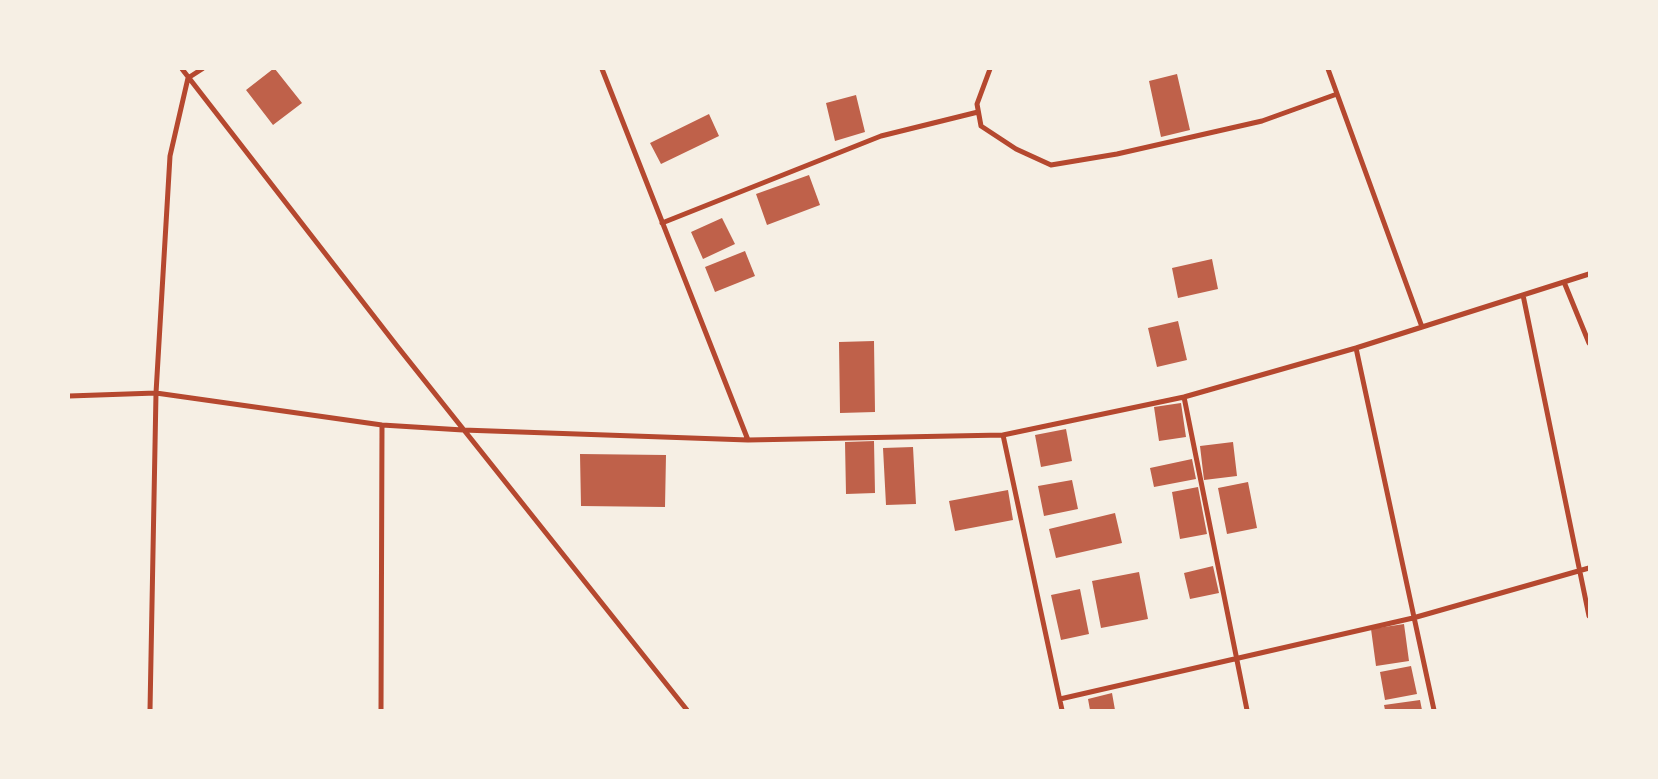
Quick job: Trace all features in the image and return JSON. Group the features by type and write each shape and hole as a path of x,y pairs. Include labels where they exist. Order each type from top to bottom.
{"street":[{"path":"182,69 463,430 687,710"},
{"path":"150,710 156,393 170,156 188,78 202,69"},
{"path":"602,69 748,440"},
{"path":"990,69 977,104 980,126 1016,149 1051,165 1117,154 1262,122 1337,94"},
{"path":"1328,69 1422,327"},
{"path":"662,224 881,136 978,112"},
{"path":"69,396 156,393 382,425 463,430 748,440 1004,435 1184,397 1356,348 1589,274"},
{"path":"1564,282 1589,343"},
{"path":"1523,296 1589,616"},
{"path":"1356,348 1434,710"},
{"path":"1184,397 1246,710"},
{"path":"381,710 382,425"},
{"path":"1004,435 1062,710"},
{"path":"1060,699 1413,618 1589,568"}],"building":[{"path":"275,69 302,103 273,125 246,90"},
{"path":"1177,74 1190,130 1161,137 1149,81"},
{"path":"856,95 865,132 835,141 826,103"},
{"path":"709,114 719,136 661,164 650,143"},
{"path":"809,175 820,205 767,225 756,194"},
{"path":"722,218 735,244 703,259 691,232"},
{"path":"745,251 755,276 715,292 705,267"},
{"path":"1212,259 1218,289 1178,298 1172,268"},
{"path":"1178,321 1187,360 1157,367 1148,328"},
{"path":"874,341 875,412 840,413 839,342"},
{"path":"1181,403 1186,437 1159,441 1154,407"},
{"path":"1066,429 1072,461 1041,467 1035,435"},
{"path":"874,441 875,493 846,494 845,442"},
{"path":"1233,442 1237,476 1204,480 1200,446"},
{"path":"913,447 916,504 886,505 883,448"},
{"path":"580,454 666,455 665,507 581,506"},
{"path":"1192,459 1196,479 1154,487 1150,468"},
{"path":"1072,480 1078,509 1044,516 1038,486"},
{"path":"1248,482 1257,528 1227,534 1218,488"},
{"path":"1198,487 1207,534 1180,539 1172,492"},
{"path":"1008,490 1013,520 955,531 949,501"},
{"path":"1115,513 1122,543 1056,558 1049,529"},
{"path":"1213,566 1219,593 1190,599 1184,573"},
{"path":"1139,572 1148,619 1101,628 1092,581"},
{"path":"1080,589 1089,634 1061,640 1051,595"},
{"path":"1404,624 1409,661 1376,666 1371,629"},
{"path":"1411,666 1417,694 1385,700 1380,672"},
{"path":"1112,693 1115,710 1090,710 1088,699"},
{"path":"1420,700 1422,710 1385,710 1384,705"}]}
